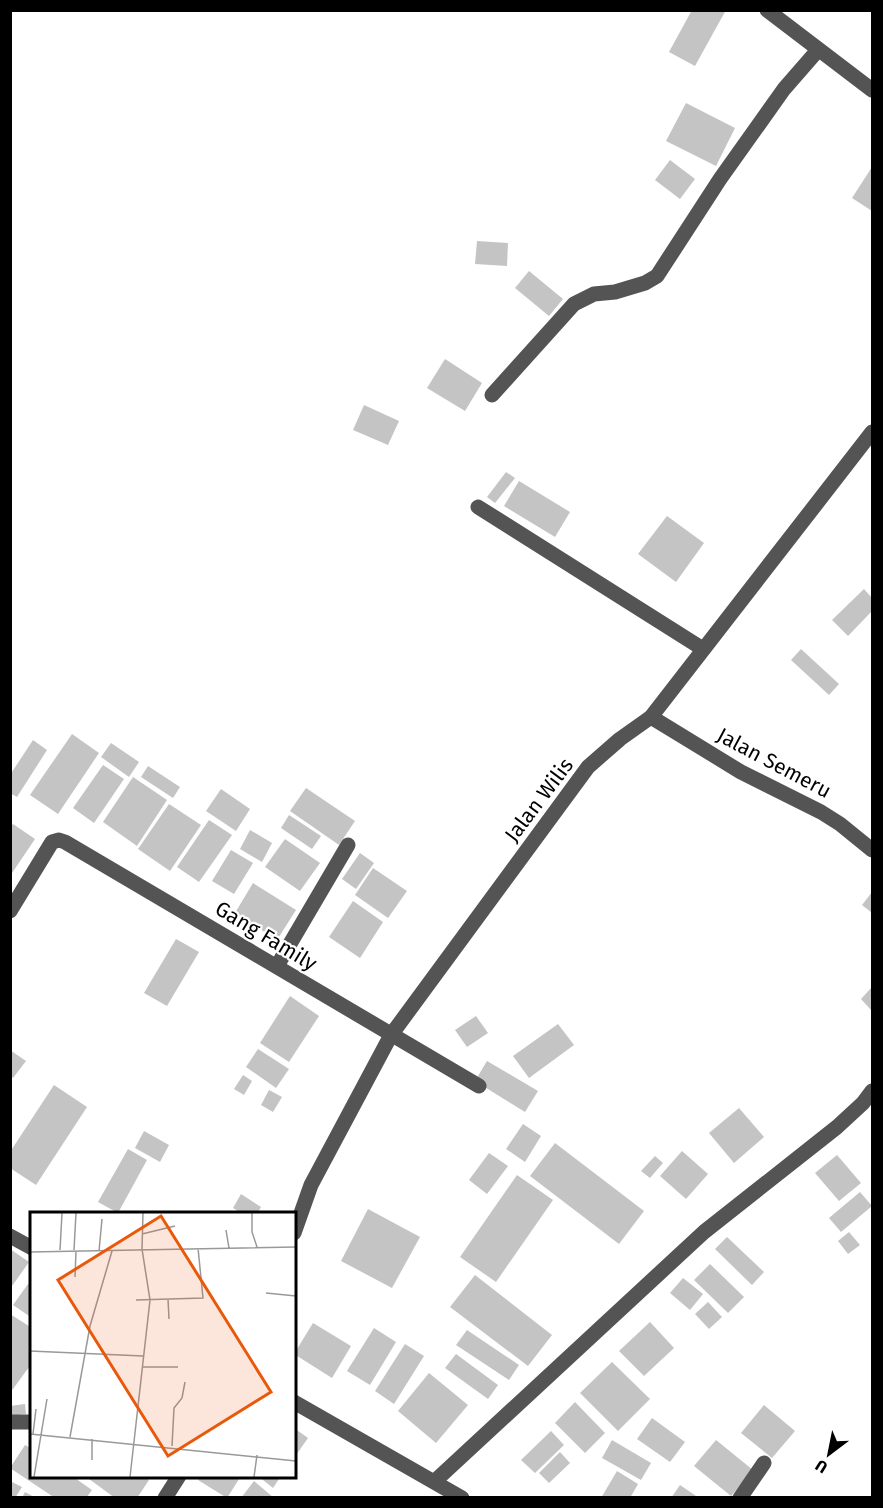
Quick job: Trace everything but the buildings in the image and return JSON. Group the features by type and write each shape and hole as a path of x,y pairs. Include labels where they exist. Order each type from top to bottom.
{"street":[{"path":"767,10 873,90"},
{"path":"492,394 574,304 594,294 615,292 645,283 657,276 720,179 784,89 818,50"},
{"name":"Jalan Wilis","path":"296,1227 311,1185 391,1035 588,768 620,739 651,717 873,432"},
{"path":"478,507 703,649"},
{"name":"Jalan Semeru","path":"651,717 741,772 821,812 873,850"},
{"name":"Gang Family","path":"10,911 52,842 56,840 65,842 479,1086"},
{"path":"277,966 348,845"},
{"path":"435,1481 704,1232 837,1127 873,1091"},
{"path":"10,1236 30,1247"},
{"path":"296,1403 462,1497"},
{"path":"10,1422 30,1422"},
{"path":"741,1497 764,1463"},
{"path":"165,1497 178,1478"}]}
